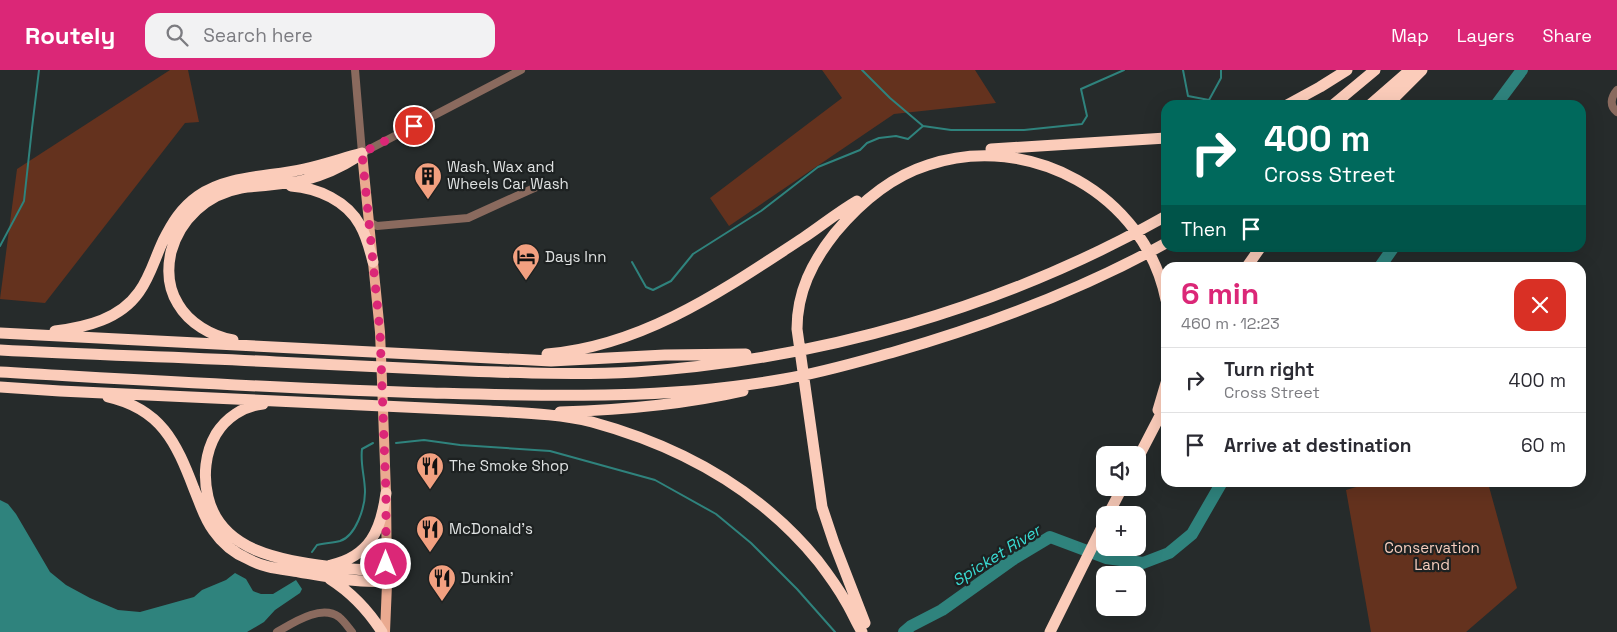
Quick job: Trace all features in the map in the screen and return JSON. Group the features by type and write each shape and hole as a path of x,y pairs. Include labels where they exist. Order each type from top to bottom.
{"highway":[{"path":"1296,100 1347,70"},
{"path":"1339,100 1375,70"},
{"path":"1376,100 1410,70"},
{"path":"1392,100 1422,70"},
{"path":"488,358 567,352 601,344 654,327 704,301 794,244 853,203 922,167 980,150 1161,138"},
{"path":"259,345 226,339 213,334 187,316 176,301 170,284 169,266 172,248 180,230 206,202 232,190 274,186 304,180 339,169 362,153"},
{"path":"0,333 66,330 104,320 121,311 140,291 176,217 192,201 211,188 234,181 304,169 362,153"},
{"path":"956,157 987,155 1032,161 1062,171 1090,186 1116,208 1141,238 1158,269 1161,281"},
{"path":"274,186 304,188 327,195 338,202 353,214 361,226 373,262"},
{"path":"867,632 822,506 798,339 797,320 803,288 817,258 851,214 884,186"},
{"path":"0,350 526,373 612,373 710,365 821,346 897,327 948,311 1039,277 1118,241 1161,218"},
{"path":"0,387 526,413 649,407 719,396 823,371 920,344 970,328 1054,296 1130,262 1161,246"},
{"path":"0,333 488,358 574,360 665,355 778,354"},
{"path":"0,372 199,384 578,397 648,394 782,380"},
{"path":"87,392 125,402 144,412 162,427 179,451 206,518 216,534 230,548 257,564 329,578 376,582 386,581"},
{"path":"1147,440 1161,398"},
{"path":"310,403 256,405 241,411 227,420 210,448 206,469 206,490 210,505 226,531 238,542 266,555 325,566 376,572 386,581"},
{"path":"526,413 591,422 629,434 685,457 734,484 761,504 807,548 840,591 862,632"},
{"path":"1144,446 1161,413"},
{"path":"325,566 346,560 368,545 382,520 386,493"},
{"path":"1050,632 1096,538"},
{"path":"329,578 361,604 384,632"}],"main road":[{"path":"362,153 380,332 386,493 384,632"}],"street":[{"path":"355,70 362,153 522,70"},
{"path":"1617,90 1613,95 1611,103 1613,109 1617,112"},
{"path":"369,222 378,226 468,218 543,184"},
{"path":"277,632 308,616 328,613 340,618 352,632"}],"green space":[{"path":"170,70 188,70 199,122 185,123 45,303 0,299 17,169"},
{"path":"822,70 975,70 996,103 894,114 729,226 710,198 842,98"},
{"name":"Conservation Land","path":"1356,487 1489,487 1517,588 1466,632 1371,632 1346,490"}],"water":[{"path":"0,500 8,504 16,514 50,572 66,585 118,610 140,612 194,597 202,590 226,580 235,573 246,579 253,591 261,594 273,594 296,580 302,589 300,593 275,610 264,622 247,632 0,632"}],"waterway":[{"path":"0,246 24,201 39,70"},
{"path":"862,70 890,98 923,126 951,130 1024,130 1082,124 1087,116 1081,89 1124,70"},
{"path":"1183,70 1188,96 1209,100 1221,78 1221,70"},
{"name":"Spicket River","path":"1500,100 1522,70"},
{"path":"632,262 646,287 653,290 671,281 693,254 761,211 818,167 860,150 867,143 879,138 896,136 908,139 923,126"},
{"name":"Spicket River","path":"1383,262 1390,252"},
{"path":"396,443 424,440 460,445 550,451 655,480 716,514 751,543 797,589 835,632"},
{"path":"312,552 317,545 337,542 346,538 355,527 365,498 362,449 373,443"},
{"name":"Spicket River","path":"904,632 911,626 942,610 1012,560 1050,537 1106,558 1143,563 1169,553 1192,534 1219,487"}],"place":[{"name":"Wash, Wax and Wheels Car Wash","path":"428,200"},
{"name":"Days Inn","path":"526,281"},
{"name":"The Smoke Shop","path":"430,490"},
{"name":"McDonald's","path":"430,553"},
{"name":"Dunkin'","path":"442,602"}],"route":[{"path":"386,564 386,493 380,332 362,153 414,126"}]}
